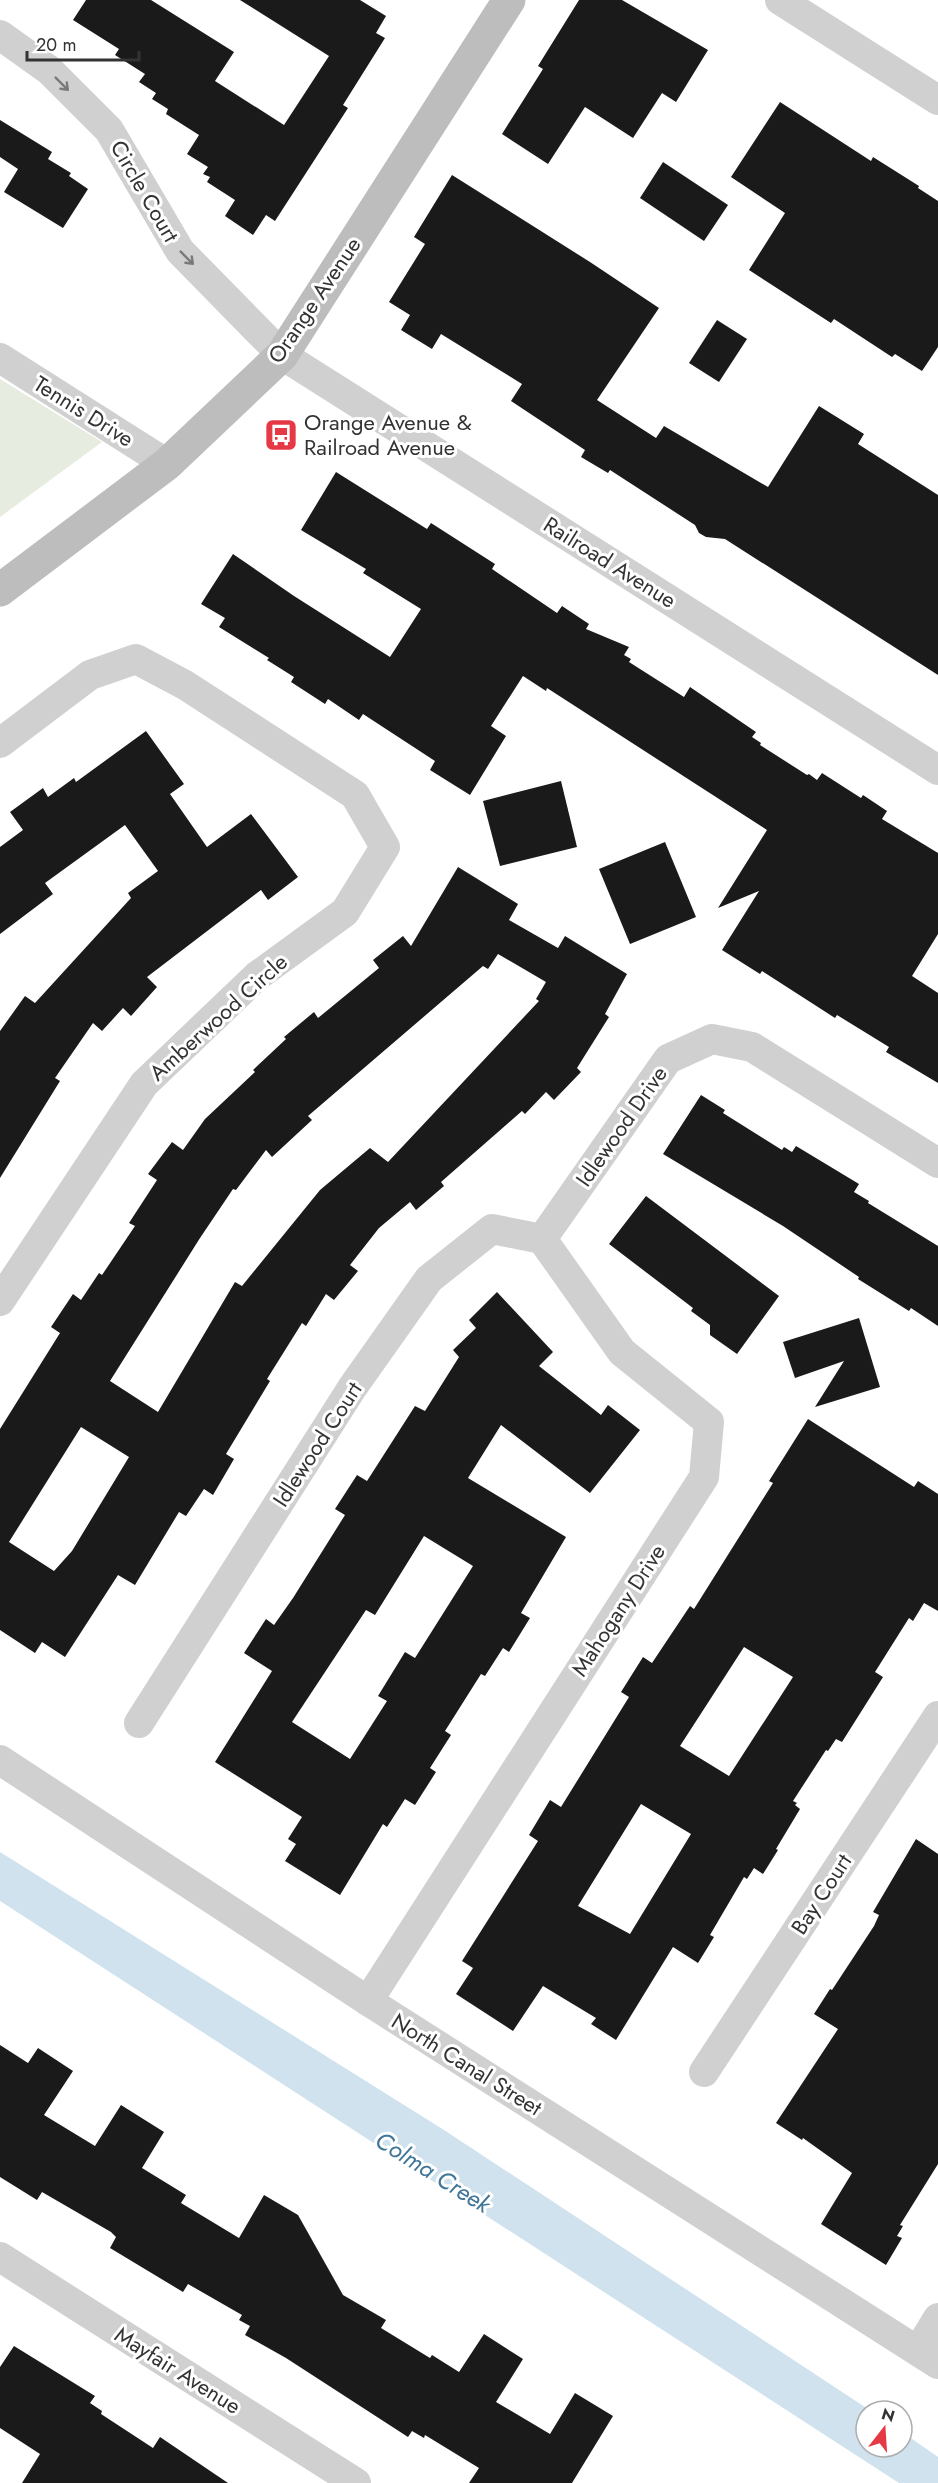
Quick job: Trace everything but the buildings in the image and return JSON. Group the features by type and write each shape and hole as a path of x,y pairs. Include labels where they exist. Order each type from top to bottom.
{"street":[{"name":"Orange Avenue","path":"0,590 167,464 282,355 509,0"},
{"path":"780,0 938,100"},
{"name":"Circle Court","path":"0,35 49,70 109,130 180,251 282,355"},
{"name":"Railroad Avenue","path":"282,355 938,770"},
{"name":"Tennis Drive","path":"0,358 167,464"},
{"name":"Amberwood Circle","path":"0,743 90,675 136,659 185,685 355,795 385,847 345,912 257,976 144,1084 0,1301"},
{"name":"Idlewood Drive","path":"542,1239 668,1059 712,1040 752,1047 938,1164"},
{"name":"Idlewood Court","path":"139,1723 352,1388 429,1279 492,1229 542,1239"},
{"name":"Mahogany Drive","path":"368,2001 704,1477 709,1422 622,1352 542,1239"},
{"name":"Bay Court","path":"704,2072 938,1716"},
{"name":"North Canal Street","path":"0,1760 368,2001 928,2357"},
{"name":"Mayfair Avenue","path":"0,2257 356,2483"},
{"path":"928,2357 938,2318"}],"shaded area":[{"path":"0,379 102,442 0,517"}],"water":[{"name":"Colma Creek","path":"0,1852 444,2130 854,2400 854,2454 0,1901"},
{"path":"914,2440 938,2457 938,2483 899,2483 862,2459 914,2459"}],"place":[{"name":"Orange Avenue & Railroad Avenue","path":"281,435"}]}
